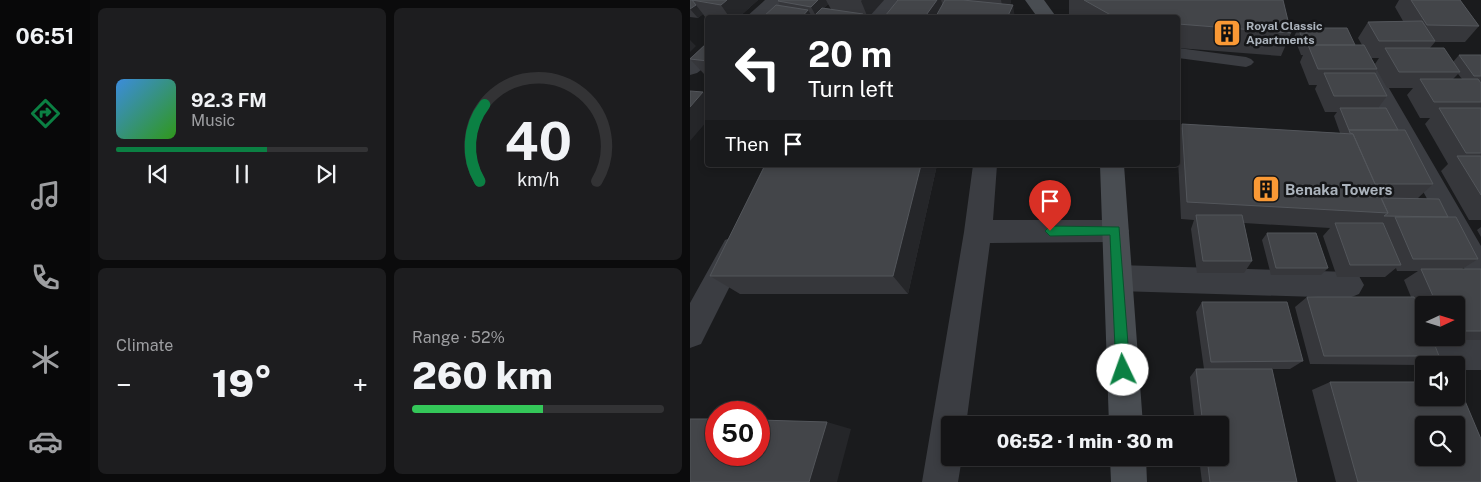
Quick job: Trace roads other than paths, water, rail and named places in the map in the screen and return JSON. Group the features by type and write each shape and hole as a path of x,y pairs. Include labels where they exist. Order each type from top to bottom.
{"main road":[{"path":"1034,0 1046,15"},
{"path":"1112,167 1126,416"},
{"path":"1128,466 1129,482"}],"street":[{"path":"758,15 776,0"},
{"path":"876,15 889,0"},
{"path":"1354,45 1481,272"},
{"path":"690,68 705,56"},
{"path":"940,482 978,232 986,167"},
{"path":"690,333 746,227"},
{"path":"978,232 1115,230"},
{"path":"1118,278 1348,285"},
{"path":"1434,355 1481,354"}],"lane":[{"path":"1180,53 1246,62"}],"place":[{"name":"Royal Classic Apartments","path":"1227,33"},
{"name":"Benaka Towers","path":"1266,189"}]}
